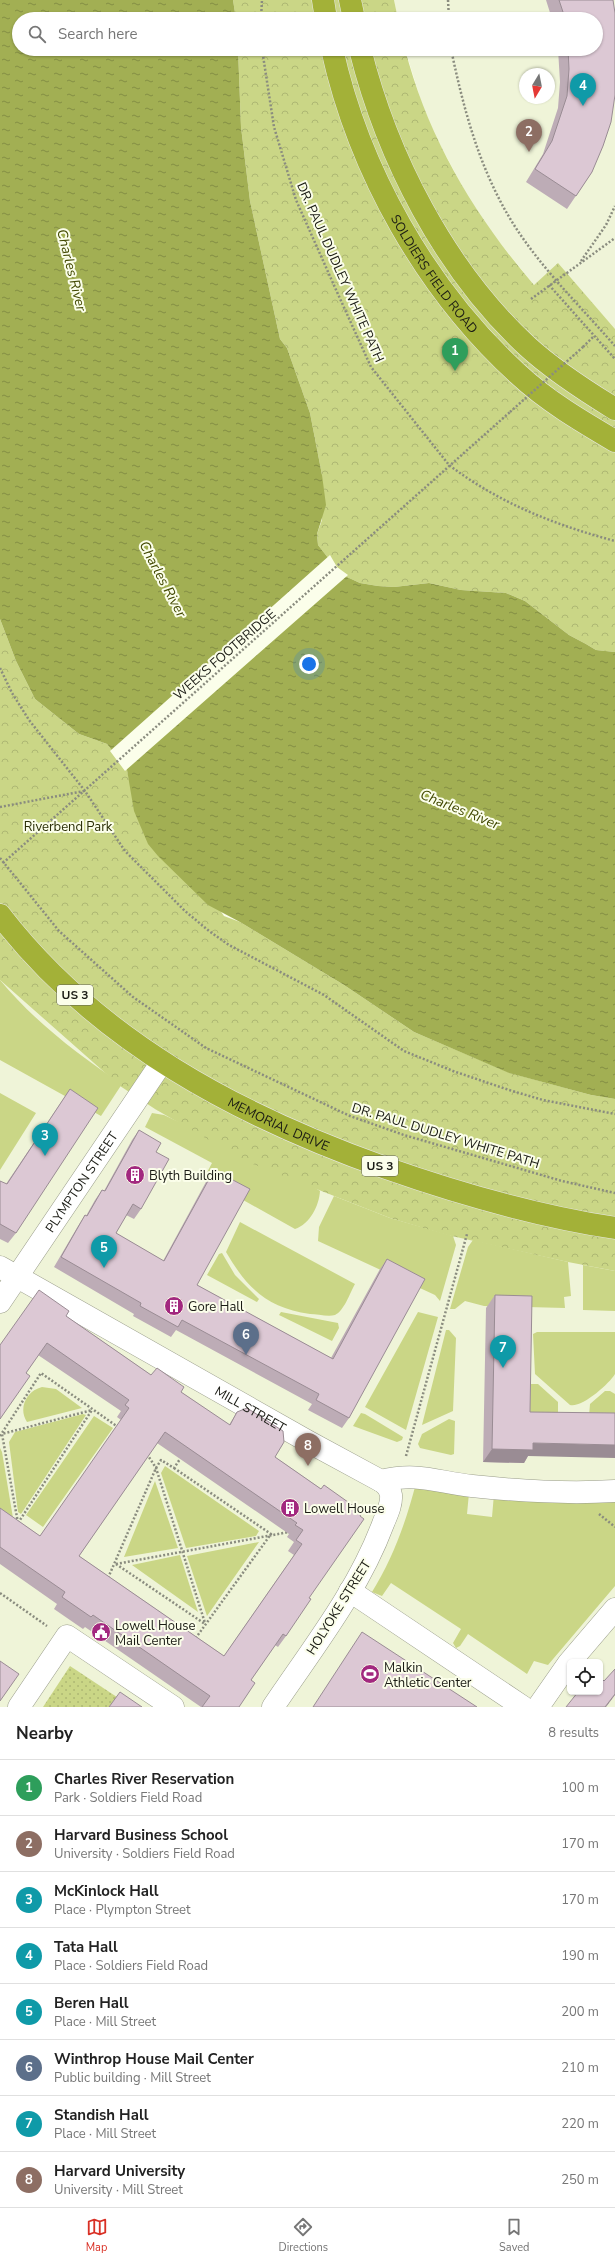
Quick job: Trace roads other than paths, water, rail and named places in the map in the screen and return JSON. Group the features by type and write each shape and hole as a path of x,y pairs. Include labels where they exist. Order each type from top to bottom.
{"highway":[{"path":"323,0 325,12"},
{"path":"350,0 353,12"},
{"name":"SOLDIERS FIELD ROAD","path":"334,56 353,121 377,180 408,236 453,304 487,345 519,376 550,400 615,441"},
{"name":"SOLDIERS FIELD ROAD","path":"362,56 378,112 404,174 430,221 473,286 527,346 566,377 615,409"},
{"name":"MEMORIAL DRIVE","path":"0,915 35,956 73,993 115,1030 162,1062 206,1089 266,1119 367,1162 444,1188 495,1202 560,1218 615,1228"}],"street":[{"name":"PLYMPTON STREET","path":"0,1302 8,1272 162,1062"},
{"name":"MILL STREET","path":"8,1272 282,1428 381,1480"},
{"path":"381,1480 414,1476 471,1486 532,1491 615,1491"},
{"name":"HOLYOKE STREET","path":"273,1707 350,1591 375,1545 390,1506 390,1490 381,1480"},
{"path":"350,1591 522,1707"},
{"path":"538,1707 568,1664 615,1609"},
{"path":"19,1707 67,1636 173,1707"}],"water":[{"name":"Charles River","path":"0,0 233,0 235,12 12,12 12,56 238,56 241,127 250,201 280,339 287,348 310,413 322,475 326,505 317,534 318,545 336,568 347,577 360,583 394,587 429,583 461,590 506,593 525,601 569,635 596,650 615,652 615,1099 591,1095 509,1073 414,1032 344,985 240,922 208,905 158,856 148,844 134,811 127,770 107,744 79,734 35,699 16,661 0,619"}],"place":[{"name":"Tata Hall","path":"583,106"},
{"name":"Harvard Business School","path":"529,152"},
{"name":"Charles River Reservation","path":"455,371"},
{"name":"McKinlock Hall","path":"45,1156"},
{"name":"Blyth Building","path":"135,1175"},
{"name":"Beren Hall","path":"104,1268"},
{"name":"Gore Hall","path":"174,1306"},
{"name":"Winthrop House Mail Center","path":"246,1355"},
{"name":"Standish Hall","path":"503,1368"},
{"name":"Harvard University","path":"308,1466"},
{"name":"Lowell House","path":"290,1508"},
{"name":"Lowell House Mail Center","path":"101,1632"},
{"name":"Malkin Athletic Center","path":"370,1674"}],"park label":[{"name":"Riverbend Park","path":"68,826"}]}
